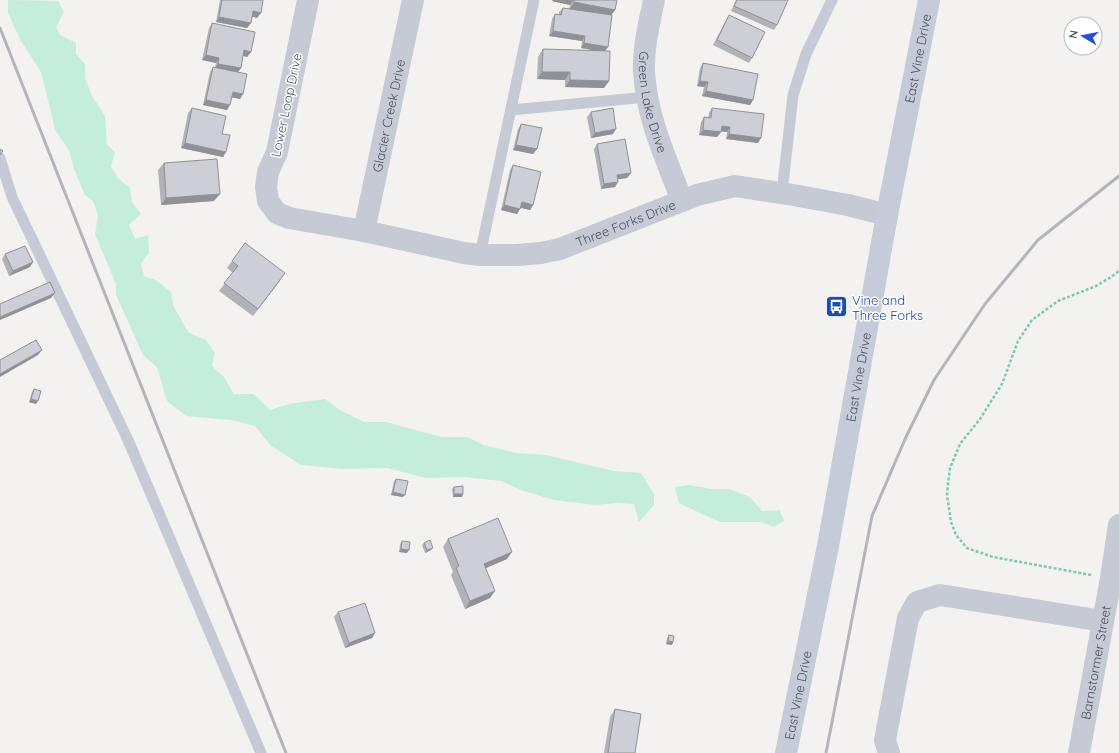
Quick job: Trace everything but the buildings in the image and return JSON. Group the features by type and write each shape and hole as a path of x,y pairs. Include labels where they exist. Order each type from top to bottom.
{"street":[{"name":"Lower Loop Drive","path":"308,0 277,152 268,172 266,187 268,201 277,213 289,218 364,231"},
{"name":"Glacier Creek Drive","path":"364,231 413,0"},
{"name":"Green Lake Drive","path":"654,0 646,40 644,71 647,97 653,126 682,201"},
{"name":"East Vine Drive","path":"786,753 828,546 887,214 929,0"},
{"name":"Three Forks Drive","path":"364,231 464,253 517,256 560,249 697,195 735,186 848,205 887,214"},
{"name":"Barnstormer Street","path":"1079,753 1111,578 1119,525"},
{"path":"889,753 885,740 908,618 917,602 940,595 1103,621"}],"lane":[{"path":"480,255 534,0"},
{"path":"782,193 793,95 806,54 832,0"},
{"path":"511,110 647,97"},
{"path":"0,158 12,197 128,440 261,753"}],"path":[{"path":"1111,578 993,557 967,548 956,534 951,522 947,495 950,468 960,444 980,419 1002,384 1018,341 1032,320 1058,300 1096,286 1119,271"}],"green space":[{"path":"8,0 58,1 64,12 56,27 60,35 76,43 76,54 85,64 85,78 92,96 105,116 107,144 115,152 111,166 118,178 130,188 132,202 141,214 129,225 135,239 148,235 149,253 141,263 144,276 156,280 171,292 173,305 188,332 206,340 215,353 212,366 224,377 234,394 254,394 270,410 289,404 325,399 340,410 364,422 386,422 441,437 467,437 484,445 516,453 546,455 614,471 641,473 654,494 654,505 639,522 634,504 617,503 595,505 554,500 524,491 501,481 464,477 426,478 387,468 343,469 301,465 270,445 255,426 231,420 186,416 167,401 157,367 143,355 116,295 116,284 95,234 98,215 93,201 85,195 74,169 69,150 55,130 41,72 21,41 8,13"},
{"path":"690,485 711,489 729,489 750,497 762,511 780,510 784,521 774,527 761,522 719,522 679,503 675,487"}],"railway":[{"path":"0,28 286,753"},
{"path":"826,753 872,516 906,437 934,380 985,304 1038,240 1119,176"}],"place":[{"name":"Vine and Three Forks","path":"836,307"}]}
